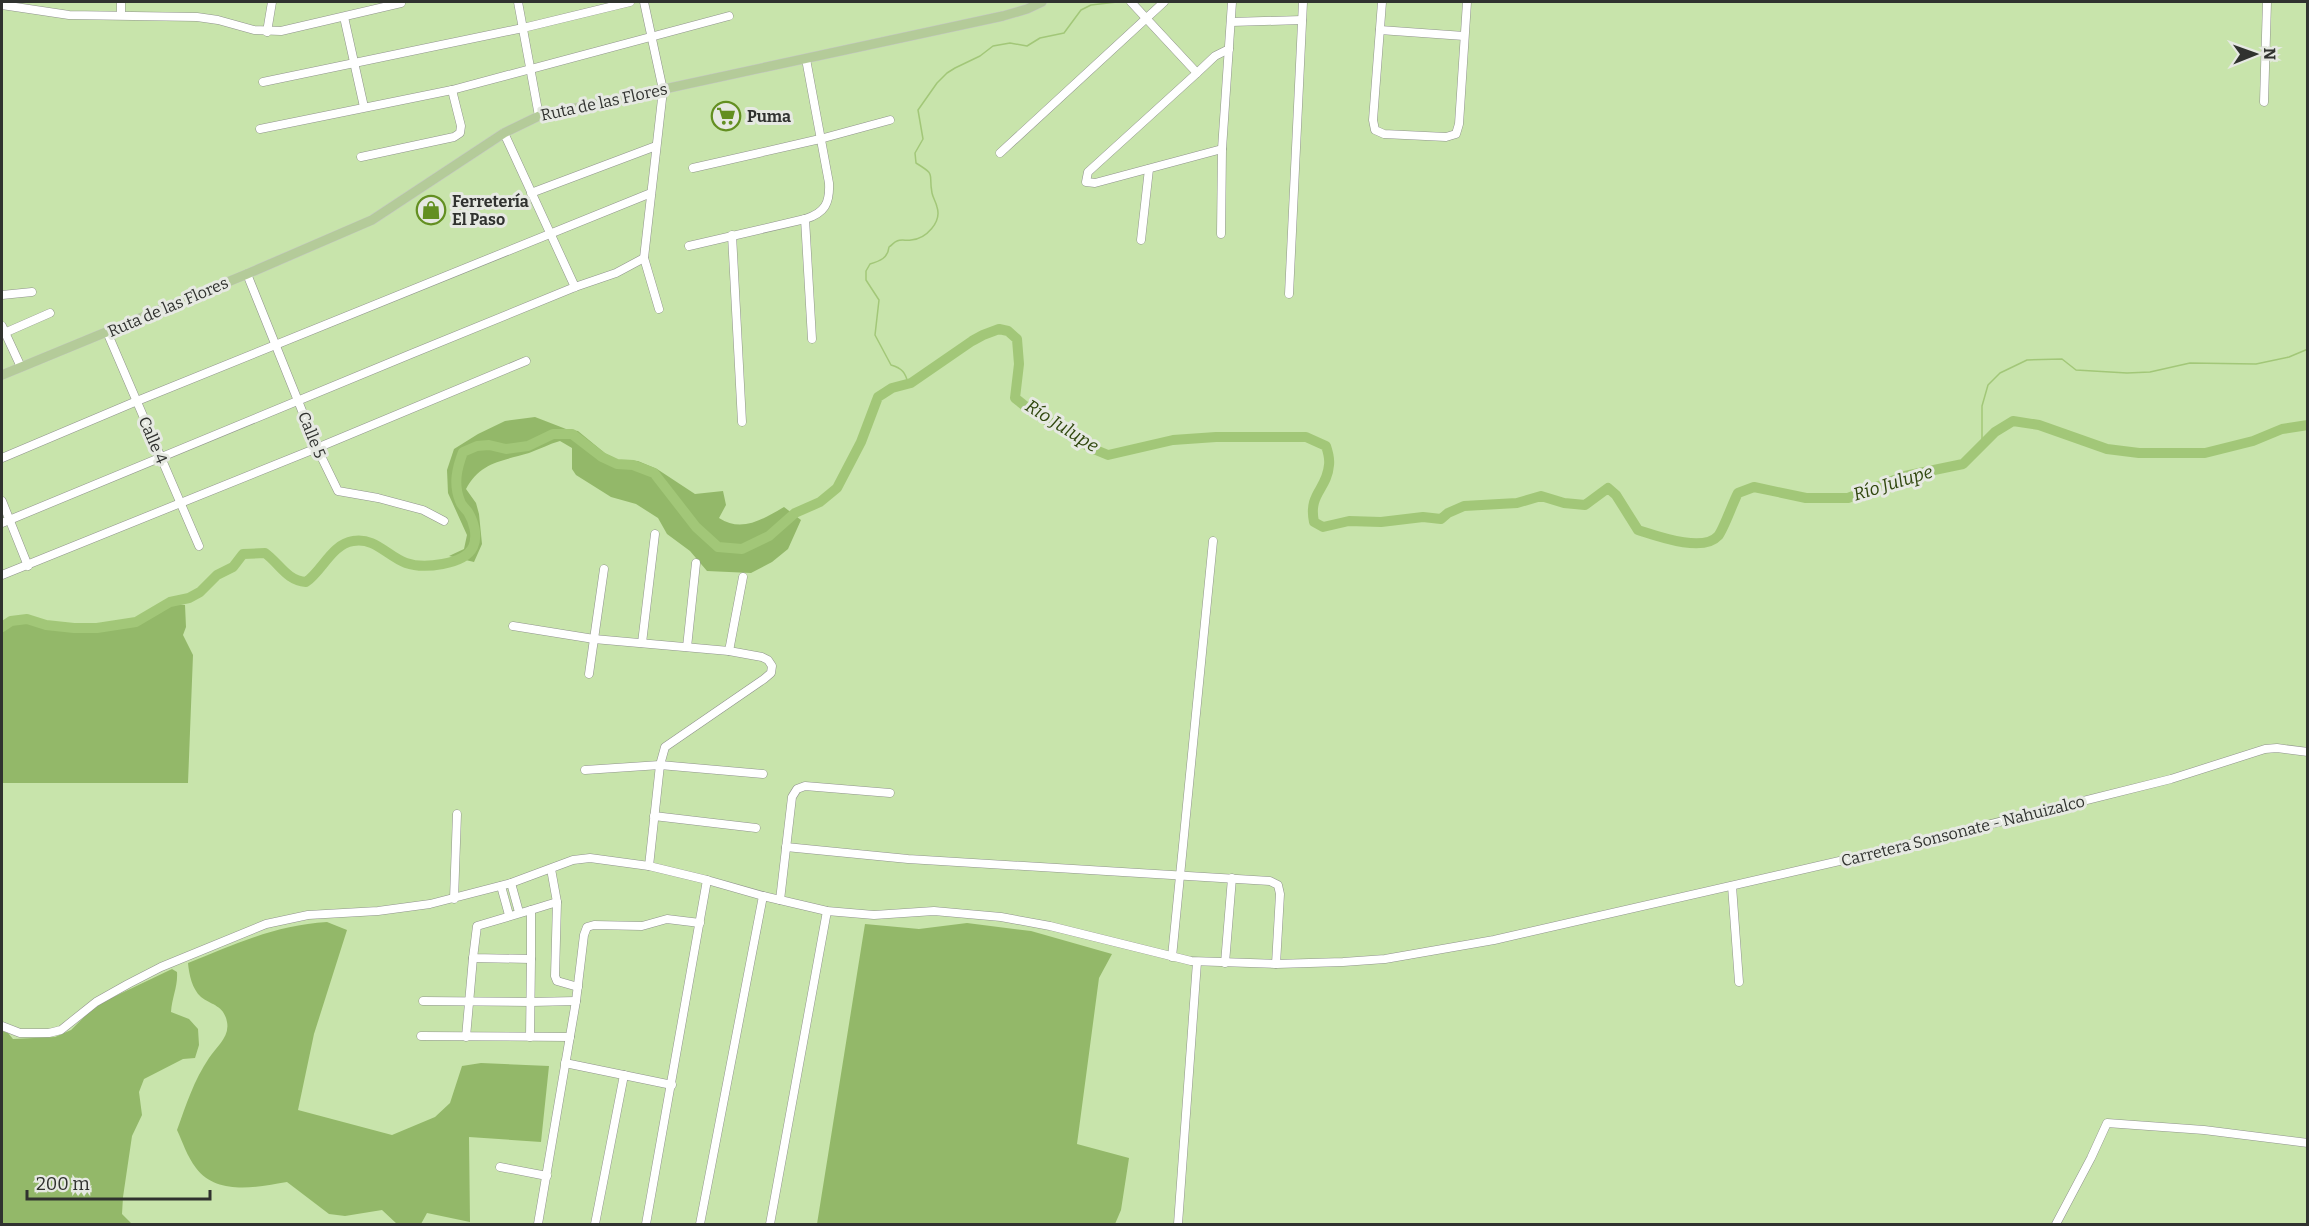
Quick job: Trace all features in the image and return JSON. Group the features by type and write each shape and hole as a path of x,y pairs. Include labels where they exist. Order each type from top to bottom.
{"main road":[{"name":"Ruta de las Flores","path":"2,375 248,274 372,220 504,133 539,116 1003,16 1042,2"}],"street":[{"path":"121,15 122,2"},
{"path":"267,32 272,2"},
{"path":"518,2 539,116"},
{"path":"263,82 523,28 630,2"},
{"path":"644,2 663,90 644,258 659,309"},
{"path":"1131,2 1197,73"},
{"path":"1000,153 1164,2"},
{"path":"1221,234 1222,149 1232,2"},
{"path":"1289,294 1303,2"},
{"path":"1382,2 1373,120 1375,130 1384,134 1446,137 1456,134 1459,124 1467,2"},
{"path":"2264,102 2267,2"},
{"path":"2,5 69,15 198,17 267,32 281,31 401,3"},
{"path":"260,129 452,90 729,16"},
{"path":"344,17 364,108"},
{"path":"1231,22 1302,20"},
{"path":"1380,30 1464,36"},
{"path":"1222,149 1095,183 1086,182 1088,172 1215,56 1229,49"},
{"path":"689,246 805,219 824,210 828,202 829,183 806,59"},
{"path":"361,157 454,137 460,133 461,126 452,90"},
{"path":"693,168 820,139 890,120"},
{"path":"504,133 549,235 575,287"},
{"path":"531,193 656,146"},
{"path":"1141,240 1149,169"},
{"path":"2,458 136,401 651,193"},
{"path":"805,219 812,339"},
{"path":"732,235 742,422"},
{"path":"5,521 575,287 630,267 644,258"},
{"name":"Calle 5","path":"248,274 317,448 338,491 378,498 423,510 444,521"},
{"path":"2,296 32,292"},
{"path":"21,366 2,331 50,313"},
{"name":"Calle 4","path":"107,332 200,546"},
{"path":"2,575 526,361"},
{"path":"2,501 5,521 28,566"},
{"path":"642,643 656,534"},
{"path":"1172,957 1213,541"},
{"path":"687,647 696,563"},
{"path":"589,674 604,569"},
{"path":"729,651 743,577"},
{"path":"513,626 594,639 729,651 768,660 772,666 771,673 764,679 665,747 660,765 649,866"},
{"name":"Carretera Sonsonate - Nahuizalco","path":"2,1026 20,1033 49,1033 61,1030 96,1002 128,984 161,967 266,924 308,915 386,910 454,899 511,883 573,861 590,858 649,866 827,911 874,915 934,911 1001,917 1050,926 1197,962 1276,964 1343,962 1385,959 1457,947 1732,886 2137,788 2265,749 2277,748 2307,752"},
{"path":"585,770 626,765 660,765 763,774"},
{"path":"780,900 792,797 797,789 805,786 890,793"},
{"path":"454,899 457,814"},
{"path":"654,816 756,828"},
{"path":"786,847 908,860 1270,881 1278,885 1280,894 1276,964"},
{"path":"551,869 557,902 555,976 557,981 578,987"},
{"path":"1224,963 1232,878"},
{"path":"646,1224 707,880"},
{"path":"511,883 519,912"},
{"path":"501,886 509,915"},
{"path":"1732,886 1739,982"},
{"path":"700,1224 763,896"},
{"path":"466,1037 477,926 557,902"},
{"path":"530,1037 531,910"},
{"path":"770,1224 827,911"},
{"path":"538,1224 587,927 594,925 642,926 667,919 700,923"},
{"path":"473,958 531,959"},
{"path":"1178,1224 1197,962"},
{"path":"423,1001 576,1001"},
{"path":"421,1036 570,1037"},
{"path":"565,1063 672,1085"},
{"path":"595,1224 624,1075"},
{"path":"2056,1224 2107,1123 2204,1130 2307,1143"},
{"path":"500,1167 547,1176"}],"green space":[{"path":"2,2 2307,2 2307,1224 2,1224"},
{"path":"535,417 566,429 578,431 606,454 618,460 638,461 657,469 695,494 723,491 726,505 719,518 728,522 752,523 784,507 801,520 788,549 772,562 751,573 707,571 690,551 667,534 658,518 636,504 611,497 576,475 572,469 572,448 560,441 493,464 478,473 466,489 476,503 482,544 474,562 449,556 464,549 467,535 448,493 447,470 454,449 505,421"},
{"path":"171,604 185,605 186,627 183,635 193,655 188,783 2,783 2,629 13,621 27,621 48,628 78,631 112,629 143,622"},
{"path":"327,922 347,930 314,1034 298,1110 392,1135 435,1117 450,1103 462,1066 481,1063 549,1066 541,1142 469,1137 470,1222 427,1213 421,1224 397,1224 382,1210 345,1216 329,1214 287,1182 251,1187 215,1183 196,1168 188,1154 177,1130 199,1075 224,1037 227,1022 223,1012 217,1006 201,997 195,990 188,963 273,931"},
{"path":"967,923 1031,931 1112,954 1099,978 1077,1144 1129,1158 1121,1210 1115,1224 817,1224 865,924 919,929"},
{"path":"172,969 177,972 177,977 171,1012 189,1019 198,1029 199,1045 195,1058 183,1059 144,1079 139,1092 142,1115 132,1136 122,1214 132,1224 2,1224 2,1031 8,1033 13,1039 55,1037 71,1030 91,1010 105,1001"}],"waterway":[{"path":"908,384 903,372 891,365 875,335 879,300 866,280 866,271 870,264 885,256 889,247 895,242 922,237 932,229 937,218 937,205 932,193 930,175 927,170 916,163 915,153 923,139 918,110 947,73 980,56 993,46 1010,43 1027,46 1040,38 1064,33 1081,10 1091,5 1117,2"},
{"name":"Río Julupe","path":"2,627 11,621 27,619 46,625 74,628 97,628 136,622 170,602 189,598 200,592 217,575 233,567 243,554 265,553 288,575 306,582 333,552 353,541 374,544 399,560 413,565 452,562 468,553 473,547 475,538 472,520 458,495 456,482 463,452 477,446 489,445 506,449 528,446 553,434 572,434 602,457 617,464 633,465 654,473 696,527 718,547 742,549 769,536 795,513 820,502 837,488 861,442 878,397 892,388 911,383 972,341 999,329 1008,331 1017,339 1019,364 1015,398 1091,448 1108,455 1173,440 1216,437 1306,437 1326,446 1329,460 1328,473 1316,498 1313,512 1314,522 1323,527 1349,521 1381,522 1423,517 1441,519 1464,506 1517,503 1541,496 1564,503 1585,505 1608,488 1616,495 1638,530 1680,542 1702,543 1718,536 1738,493 1754,487 1806,498 1848,498 1905,476 1963,464 1995,432 2013,421 2039,425 2107,449 2139,453 2205,453 2253,441 2282,429 2308,425"},
{"path":"1982,446 1982,406 1988,385 2000,373 2027,360 2062,359 2076,370 2127,373 2150,372 2190,363 2256,364 2289,357 2308,349"}],"place":[{"name":"Puma","path":"726,116"},
{"name":"Ferretería El Paso","path":"431,210"}]}
